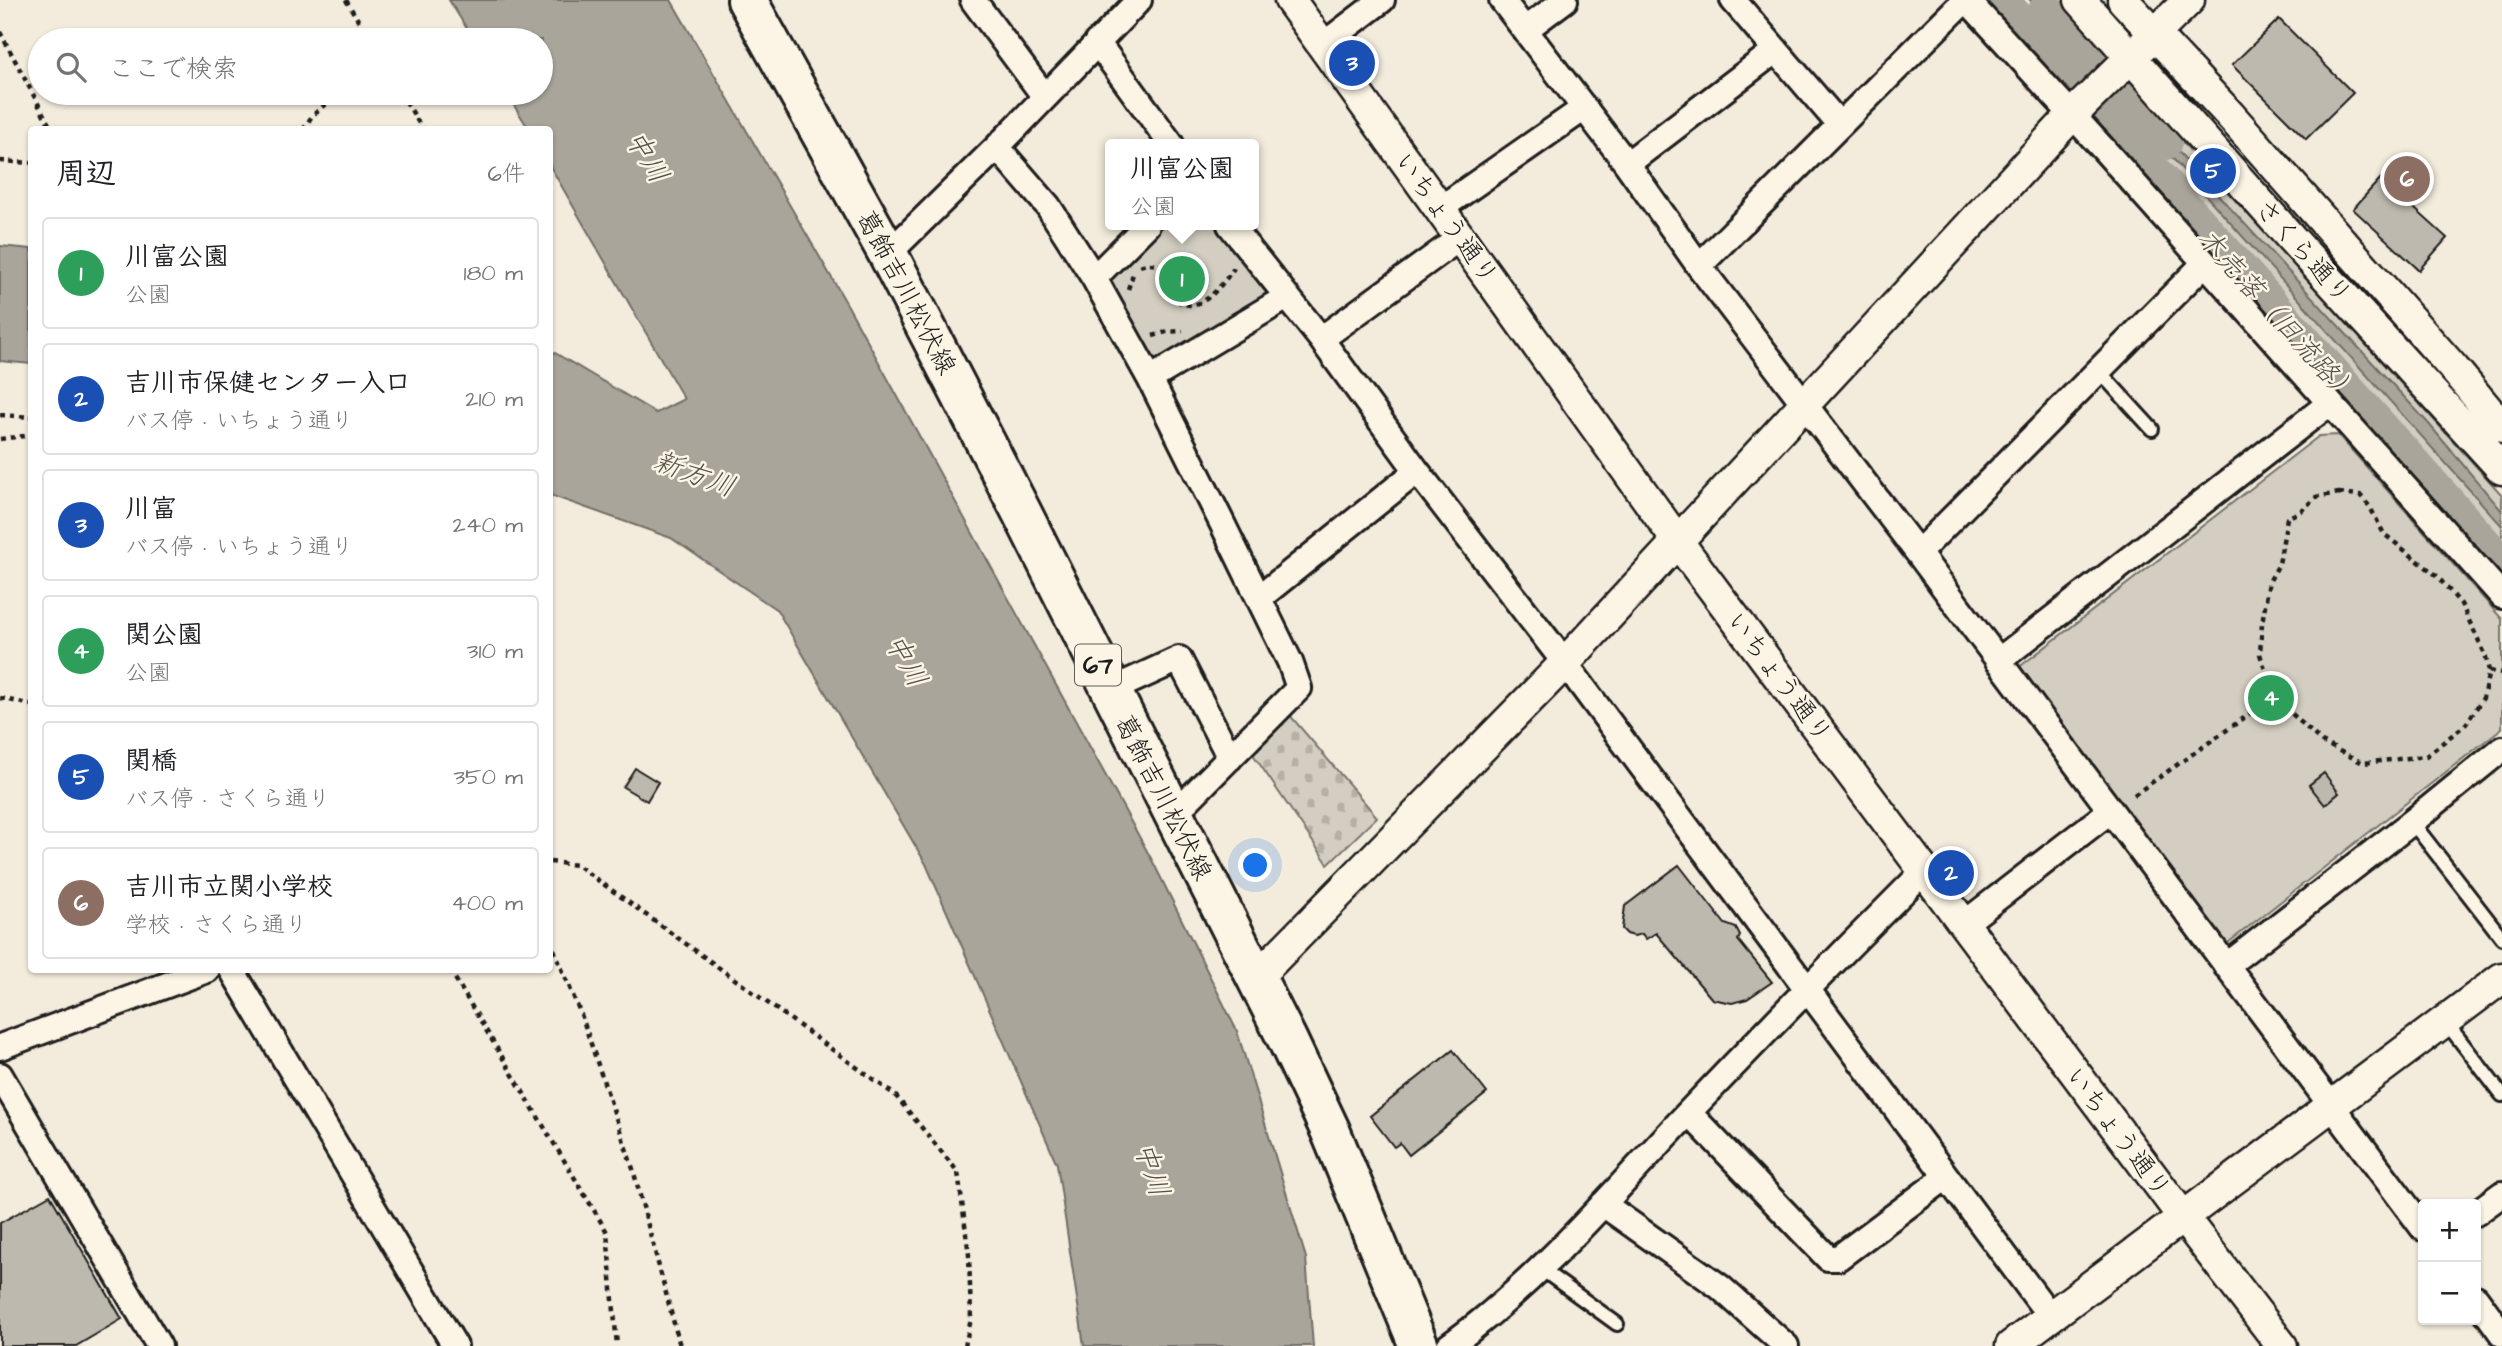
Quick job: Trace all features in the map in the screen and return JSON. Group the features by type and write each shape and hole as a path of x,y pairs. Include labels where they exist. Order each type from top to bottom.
{"main road":[{"name":"葛飾吉川松伏線","path":"747,0 888,254 1256,978 1330,1130 1419,1346"}],"street":[{"path":"973,0 1045,97"},
{"path":"888,254 997,147 1139,0"},
{"name":"いちょう通り","path":"1290,0 1678,542 2282,1346"},
{"path":"1323,45 1382,0"},
{"path":"1502,0 2418,1221"},
{"path":"1525,30 1565,0"},
{"path":"1733,0 1839,124"},
{"path":"1699,266 1966,0 2076,111 2204,264 2502,596"},
{"name":"さくら通り","path":"2080,0 2126,61 2502,470"},
{"name":"さくら通り","path":"2123,0 2229,114 2502,427"},
{"path":"1256,978 1565,663 2076,111 2189,0"},
{"path":"1097,42 1167,139"},
{"path":"1627,164 1776,50"},
{"path":"1440,208 1583,109"},
{"path":"997,147 1058,218 1094,278 1150,379 1290,662 1299,688 1188,801 1170,809"},
{"path":"1094,278 1142,230"},
{"path":"1234,230 1321,339 1417,471 1565,663 2050,1316"},
{"path":"1321,339 1461,237"},
{"path":"1918,552 2204,264"},
{"path":"1150,379 1287,297"},
{"path":"1998,661 2330,403"},
{"path":"1259,598 1417,471"},
{"path":"1111,690 1179,659 1230,758"},
{"path":"2226,966 2502,749"},
{"path":"1965,923 2110,811"},
{"path":"1449,1346 1476,1326 1540,1268 1925,870"},
{"path":"0,1048 199,973"},
{"path":"234,973 455,1346"},
{"path":"2011,1346 2502,978"},
{"path":"0,1074 159,1346"},
{"path":"1689,1113 1828,1258 1838,1258 1946,1177"},
{"path":"2481,1209 2502,1194"},
{"path":"1603,1204 1720,1287 1782,1345"},
{"path":"2481,1305 2502,1334"}],"lane":[{"path":"2099,370 2152,429"},
{"path":"2412,822 2502,938"},
{"path":"2445,1021 2502,1095"},
{"path":"1540,1268 1617,1324"}],"path":[{"path":"346,0 363,28"},
{"path":"0,32 28,85"},
{"path":"39,105 50,126"},
{"path":"306,126 324,105"},
{"path":"408,105 421,126"},
{"path":"0,161 28,163"},
{"path":"1136,266 1151,263 1160,266 1169,278 1169,292 1179,302 1187,305 1207,300 1233,265 1242,274"},
{"path":"1153,336 1166,332 1188,331"},
{"path":"0,415 28,417"},
{"path":"0,439 28,436"},
{"path":"2339,493 2360,495 2370,507 2384,534 2437,575 2461,604 2485,654 2489,671 2483,698 2466,724 2426,756 2363,763 2322,742 2274,697 2260,654 2269,582 2279,565 2287,518 2301,511 2316,497 2339,493"},
{"path":"2489,671 2502,673"},
{"path":"2134,795 2274,697"},
{"path":"0,698 28,704"},
{"path":"553,862 577,865 895,1096 958,1172 970,1255 971,1319 964,1346"},
{"path":"553,947 582,1017 633,1169 680,1346"},
{"path":"452,973 607,1232 617,1346"}],"green space":[{"path":"2137,92 2502,495 2502,585 2098,129"},
{"path":"1149,230 1223,230 1267,287 1265,299 1157,366 1151,362 1105,275"},
{"path":"2338,435 2502,619 2502,728 2224,946 2018,668 2319,436"},
{"path":"1288,713 1377,817 1328,864 1250,750"}],"water":[{"path":"449,0 671,0 848,306 1153,862 1237,1031 1306,1258 1313,1346 1084,1346 1057,1164 926,864 777,610 671,538 553,496 553,352 656,413 684,399 553,171 553,126 527,126 514,105 553,105 553,28 466,28"},
{"path":"2030,0 2042,0 2086,49 2081,55"},
{"path":"2129,98 2428,423 2502,511 2502,526 2123,103"},
{"path":"0,246 28,249 28,364 0,361"}],"building":[{"path":"2279,19 2353,93 2306,139 2232,65"},
{"path":"2381,178 2447,238 2419,270 2353,209"},
{"path":"635,768 658,782 647,801 623,787"},
{"path":"2324,773 2339,793 2325,805 2309,785"},
{"path":"1679,865 1725,924 1736,928 1740,936 1738,940 1772,982 1747,999 1732,1003 1712,999 1656,933 1646,939 1642,934 1634,936 1622,929 1625,906"},
{"path":"1453,1050 1487,1093 1409,1155 1400,1143 1394,1147 1370,1116"},
{"path":"50,1195 122,1319 76,1346 0,1346 0,1223"}],"waterway":[{"name":"木売落（旧流路）","path":"1998,0 2502,567"},
{"path":"2047,13 2162,141"}],"place":[{"name":"川富","path":"1352,63"},
{"name":"関橋","path":"2213,171"},
{"name":"吉川市立関小学校","path":"2407,179"},
{"name":"川富公園","path":"1182,279"},
{"name":"関公園","path":"2271,698"},
{"name":"吉川市保健センター入口","path":"1951,873"}],"water label":[{"name":"中川","path":"648,156"},
{"name":"新方川","path":"695,473"},
{"name":"中川","path":"907,660"},
{"name":"中川","path":"1153,1169"}]}
